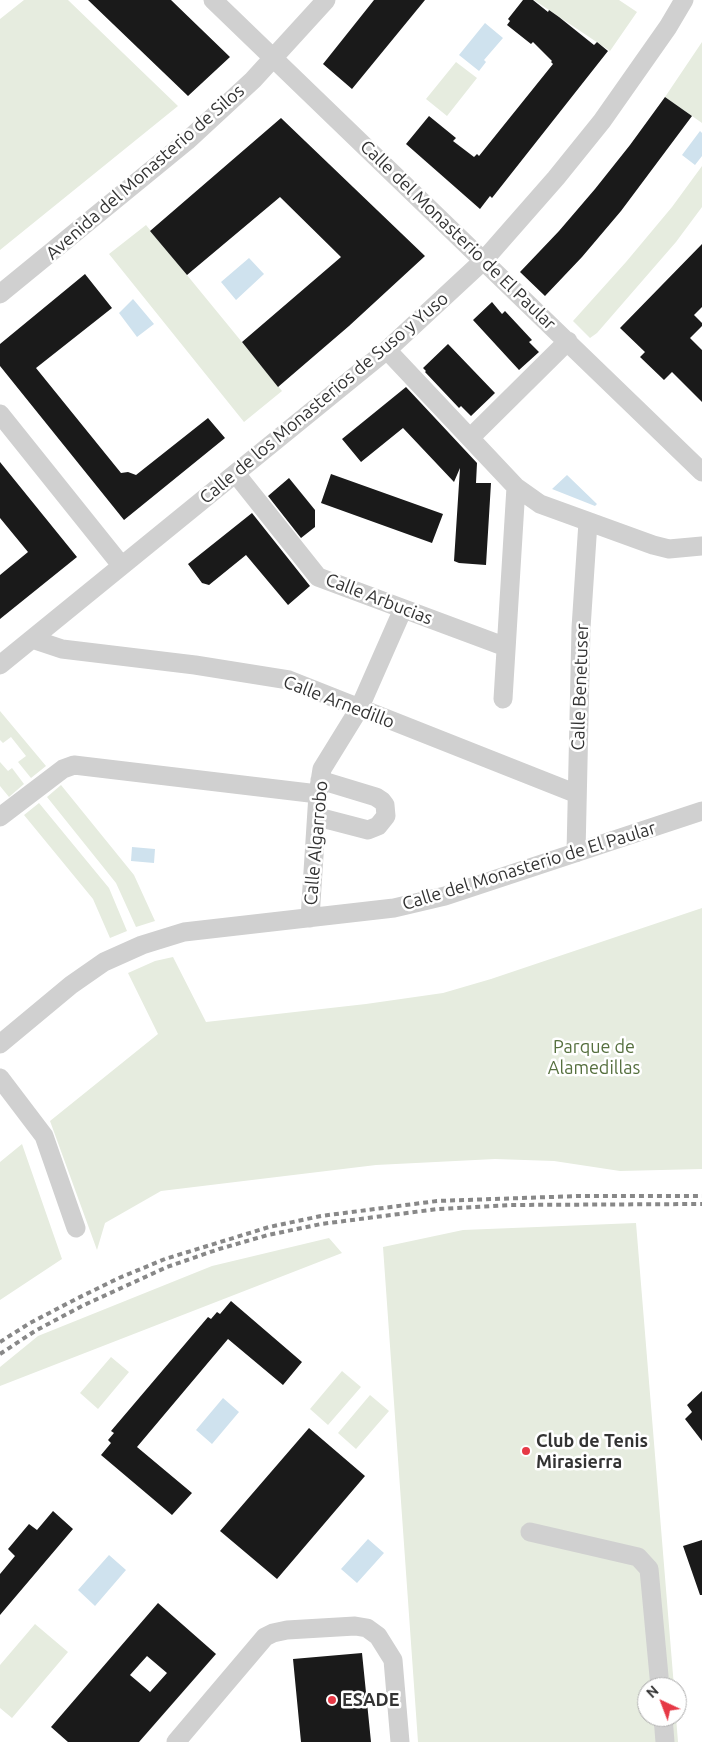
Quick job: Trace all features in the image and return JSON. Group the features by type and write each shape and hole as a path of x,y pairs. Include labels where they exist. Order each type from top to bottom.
{"street":[{"name":"Calle del Monasterio de El Paular","path":"213,0 702,472"},
{"name":"Avenida del Monasterio de Silos","path":"0,294 187,141 253,80 326,0"},
{"name":"Calle de los Monasterios de Suso y Yuso","path":"0,665 387,350 484,260 556,178 602,121 668,27 684,0"},
{"path":"470,438 568,341"},
{"path":"387,350 516,488 540,504 653,545 669,549 702,546"},
{"path":"0,414 121,565"},
{"name":"Calle Arbucias","path":"236,474 318,577 506,648"},
{"path":"504,699 516,488"},
{"name":"Calle Benetuser","path":"576,853 581,628 588,522"},
{"name":"Calle Algarrobo","path":"310,918 319,787 322,769 359,710 403,609"},
{"name":"Calle Arnedillo","path":"32,639 62,649 289,680 359,710 576,794"},
{"path":"0,817 62,769 74,765 319,787 376,797 385,805 386,816 378,826 368,830 318,817"},
{"name":"Calle del Monasterio de El Paular","path":"0,1044 71,985 104,962 142,945 184,932 394,908 445,896 702,811"},
{"path":"0,1078 44,1136 76,1228"},
{"path":"530,1532 638,1557 649,1569 659,1677"},
{"path":"176,1742 265,1638 273,1633 287,1630 355,1626 367,1628 378,1636 393,1660 400,1742"},
{"path":"664,1727 665,1742"}],"green space":[{"path":"24,0 68,0 178,106 0,250 0,19"},
{"path":"534,0 619,0 637,12 610,51"},
{"path":"702,42 702,123 665,97"},
{"path":"456,62 477,78 447,116 426,99"},
{"path":"702,166 702,207 676,242 597,333 590,338 573,321 672,207"},
{"path":"146,225 282,391 244,422 109,254"},
{"path":"0,711 46,766 31,778 18,762 26,756 11,737 3,743 0,740"},
{"path":"0,762 8,771 12,768 24,784 9,797 0,786"},
{"path":"61,785 134,875 155,921 136,927 116,883 47,797"},
{"path":"39,803 109,888 127,931 110,938 93,899 24,815"},
{"name":"Parque de Alamedillas","path":"702,908 702,1169 620,1171 554,1161 495,1159 376,1165 161,1191 105,1223 97,1250 50,1121 158,1034 128,973 155,961 173,957 206,1022 366,1004 443,993 491,979"},
{"path":"22,1144 62,1259 0,1300 0,1162"},
{"name":"Club de Tenis Mirasierra","path":"636,1223 673,1677 637,1677 637,1727 677,1727 678,1742 418,1742 383,1247 463,1230"},
{"path":"329,1238 342,1253 0,1386 0,1367 38,1336 212,1266"},
{"path":"111,1357 129,1372 98,1409 80,1393"},
{"path":"342,1371 361,1387 328,1425 310,1409"},
{"path":"370,1395 389,1411 356,1449 338,1433"},
{"path":"35,1624 68,1652 12,1718 0,1708 0,1665"}],"water":[{"path":"485,23 503,38 484,60 486,62 479,71 459,55"},
{"path":"700,131 702,133 702,156 695,165 682,155"},
{"path":"249,258 264,274 236,300 221,282"},
{"path":"133,299 154,324 137,337 119,313"},
{"path":"567,475 597,504 595,506 552,489"},
{"path":"132,847 155,849 154,863 131,861"},
{"path":"223,1398 239,1412 212,1444 196,1430"},
{"path":"368,1539 384,1553 357,1583 341,1569"},
{"path":"109,1555 126,1570 95,1606 78,1590"}],"building":[{"path":"88,0 171,0 230,57 188,96"},
{"path":"374,0 425,0 352,89 323,64"},
{"path":"523,0 533,0 548,12 549,10 559,17 594,45 597,42 608,51 492,198 490,196 480,209 406,144 429,116 456,138 453,141 474,157 477,154 479,156 553,64 533,42 531,44 507,25 510,21 508,19"},
{"path":"665,97 692,116 621,211 582,257 545,296 520,272 595,189"},
{"path":"281,118 425,256 349,326 278,387 242,342 341,257 280,197 187,275 150,231"},
{"path":"702,244 702,307 694,315 702,323 702,326 690,338 702,350 702,402 672,372 664,380 640,357 645,352 620,328"},
{"path":"85,274 112,308 36,368 121,473 128,472 136,475 208,418 225,438 124,520 0,366 0,344"},
{"path":"492,302 502,314 505,311 532,340 529,342 539,352 519,370 473,320"},
{"path":"448,344 495,393 471,416 461,406 459,408 423,368"},
{"path":"406,387 477,463 476,483 491,483 486,565 454,561 460,468 454,482 403,428 361,462 342,439"},
{"path":"0,462 77,557 0,619 0,575 28,552 0,518"},
{"path":"331,474 443,514 432,543 321,503"},
{"path":"289,478 315,510 315,527 301,538 268,496"},
{"path":"252,513 310,586 288,605 246,555 209,585 202,583 188,564"},
{"path":"231,1301 302,1362 283,1385 228,1339 137,1447 192,1493 172,1515 101,1455 111,1443 108,1440 114,1433 111,1431 208,1317 211,1319 217,1312 220,1314"},
{"path":"702,1391 702,1441 685,1419 692,1412 687,1405"},
{"path":"309,1428 365,1476 277,1579 220,1531"},
{"path":"53,1511 73,1529 0,1615 0,1574 15,1556 8,1549 29,1524 37,1530"},
{"path":"702,1540 702,1595 700,1595 683,1546"},
{"path":"158,1603 216,1654 139,1742 68,1742 51,1727","holes":["147,1656 167,1673 150,1692 130,1675"]},
{"name":"ESADE","path":"362,1653 371,1742 301,1742 293,1659"}],"railway":[{"path":"0,1342 30,1323 78,1298 165,1259 269,1227 321,1216 437,1201 579,1196 702,1196"},
{"path":"0,1354 35,1331 82,1306 167,1267 268,1235 321,1224 438,1209 510,1205 702,1204"}],"place":[{"name":"Club de Tenis Mirasierra","path":"526,1451"},
{"name":"ESADE","path":"332,1700"}]}
